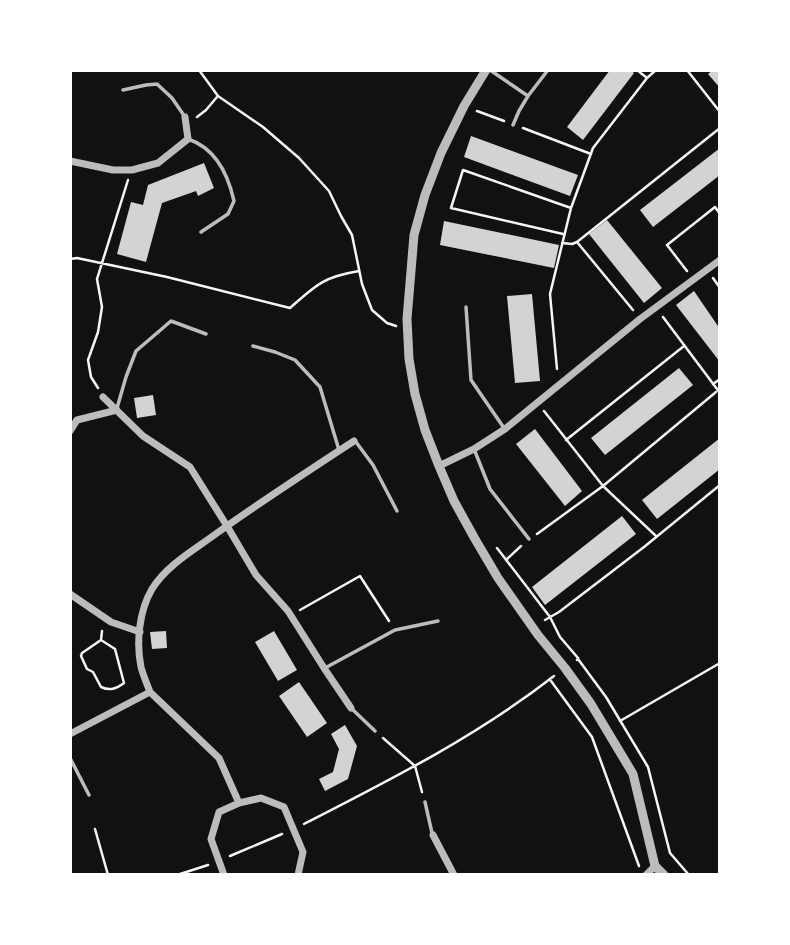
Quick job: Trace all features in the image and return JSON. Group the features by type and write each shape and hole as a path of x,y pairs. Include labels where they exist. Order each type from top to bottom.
{"street":[{"path":"488,70 464,106 441,153 414,235 408,331 415,394 439,466 475,539 498,578 591,704 633,774 655,866 664,875"},
{"path":"70,161 113,170 132,170 158,163 188,139 185,121"},
{"path":"439,466 474,449 505,429 640,319 720,260"},
{"path":"103,397 143,436 190,467 256,575 291,616 351,708"},
{"path":"70,431 77,420 117,410"},
{"path":"239,803 219,758 150,692 141,667 139,641 142,614 150,591 162,575 182,558 354,440"},
{"path":"70,594 111,622 140,632"},
{"path":"70,734 150,692"},
{"path":"224,875 211,839 219,813 239,803 261,798 284,807 303,852 298,875"},
{"path":"433,835 454,875"},
{"path":"646,875 655,866"}],"lane":[{"path":"488,70 528,96"},
{"path":"513,125 528,96 548,70"},
{"path":"124,90 158,85 172,98 185,121"},
{"path":"188,139 209,150 227,178 234,201 228,214 201,232"},
{"path":"466,307 471,380 505,429"},
{"path":"117,410 136,351 171,321 206,334"},
{"path":"253,346 295,360 320,387 339,450"},
{"path":"354,440 373,465 397,511"},
{"path":"474,449 490,489 529,539"},
{"path":"324,668 395,630 438,621"},
{"path":"351,708 375,731"},
{"path":"70,758 89,795"},
{"path":"425,802 433,835"}],"path":[{"path":"199,70 218,96 262,127 299,158 329,191 352,235 362,284 372,310 387,323 408,331"},
{"path":"637,70 647,78"},
{"path":"563,382 557,368 551,294 571,208 593,148 656,70"},
{"path":"687,70 720,112"},
{"path":"185,121 206,110 218,96"},
{"path":"464,106 591,154"},
{"path":"562,243 577,242 720,128"},
{"path":"103,397 91,377 88,360 98,332 102,307 97,279 132,170"},
{"path":"564,234 451,208 463,170 571,208"},
{"path":"694,280 667,245 715,207 720,214"},
{"path":"577,242 640,319"},
{"path":"70,259 77,258 167,277 290,308 317,283 340,274 359,271"},
{"path":"506,560 529,539 603,486 718,392 655,308"},
{"path":"566,440 684,346"},
{"path":"713,384 720,379"},
{"path":"538,403 603,486 656,537"},
{"path":"533,627 559,612 720,485"},
{"path":"491,542 550,617 560,637 578,659"},
{"path":"291,616 360,576 395,630"},
{"path":"100,639 115,649 124,683 109,690 101,688 93,672 86,669 81,656 100,639 105,617"},
{"path":"620,721 720,663"},
{"path":"177,875 294,830 415,766 514,706 565,668"},
{"path":"550,680 592,737 639,866"},
{"path":"375,731 415,766 425,802"},
{"path":"95,829 108,875"}],"building":[{"path":"610,70 630,70 634,73 583,140 567,127"},
{"path":"713,70 720,70 720,88 708,74"},
{"path":"471,136 578,175 570,196 464,157"},
{"path":"720,148 720,175 653,227 640,210"},
{"path":"204,163 214,188 198,196 196,191 162,203 146,262 117,254 131,202 143,205 148,185"},
{"path":"607,220 662,288 644,303 589,234"},
{"path":"444,221 559,245 554,268 440,245"},
{"path":"694,291 720,329 720,362 676,305"},
{"path":"532,294 540,381 515,383 507,296"},
{"path":"679,368 693,385 605,455 591,438"},
{"path":"153,395 156,415 137,418 134,398"},
{"path":"535,429 582,491 565,506 516,444"},
{"path":"720,438 720,469 657,519 642,500"},
{"path":"622,516 636,534 545,605 532,587"},
{"path":"166,631 167,648 152,649 150,632"},
{"path":"274,631 297,670 278,681 255,642"},
{"path":"299,682 327,723 307,737 279,696"},
{"path":"345,725 357,746 348,779 325,791 319,779 333,772 339,749 331,734"}]}
